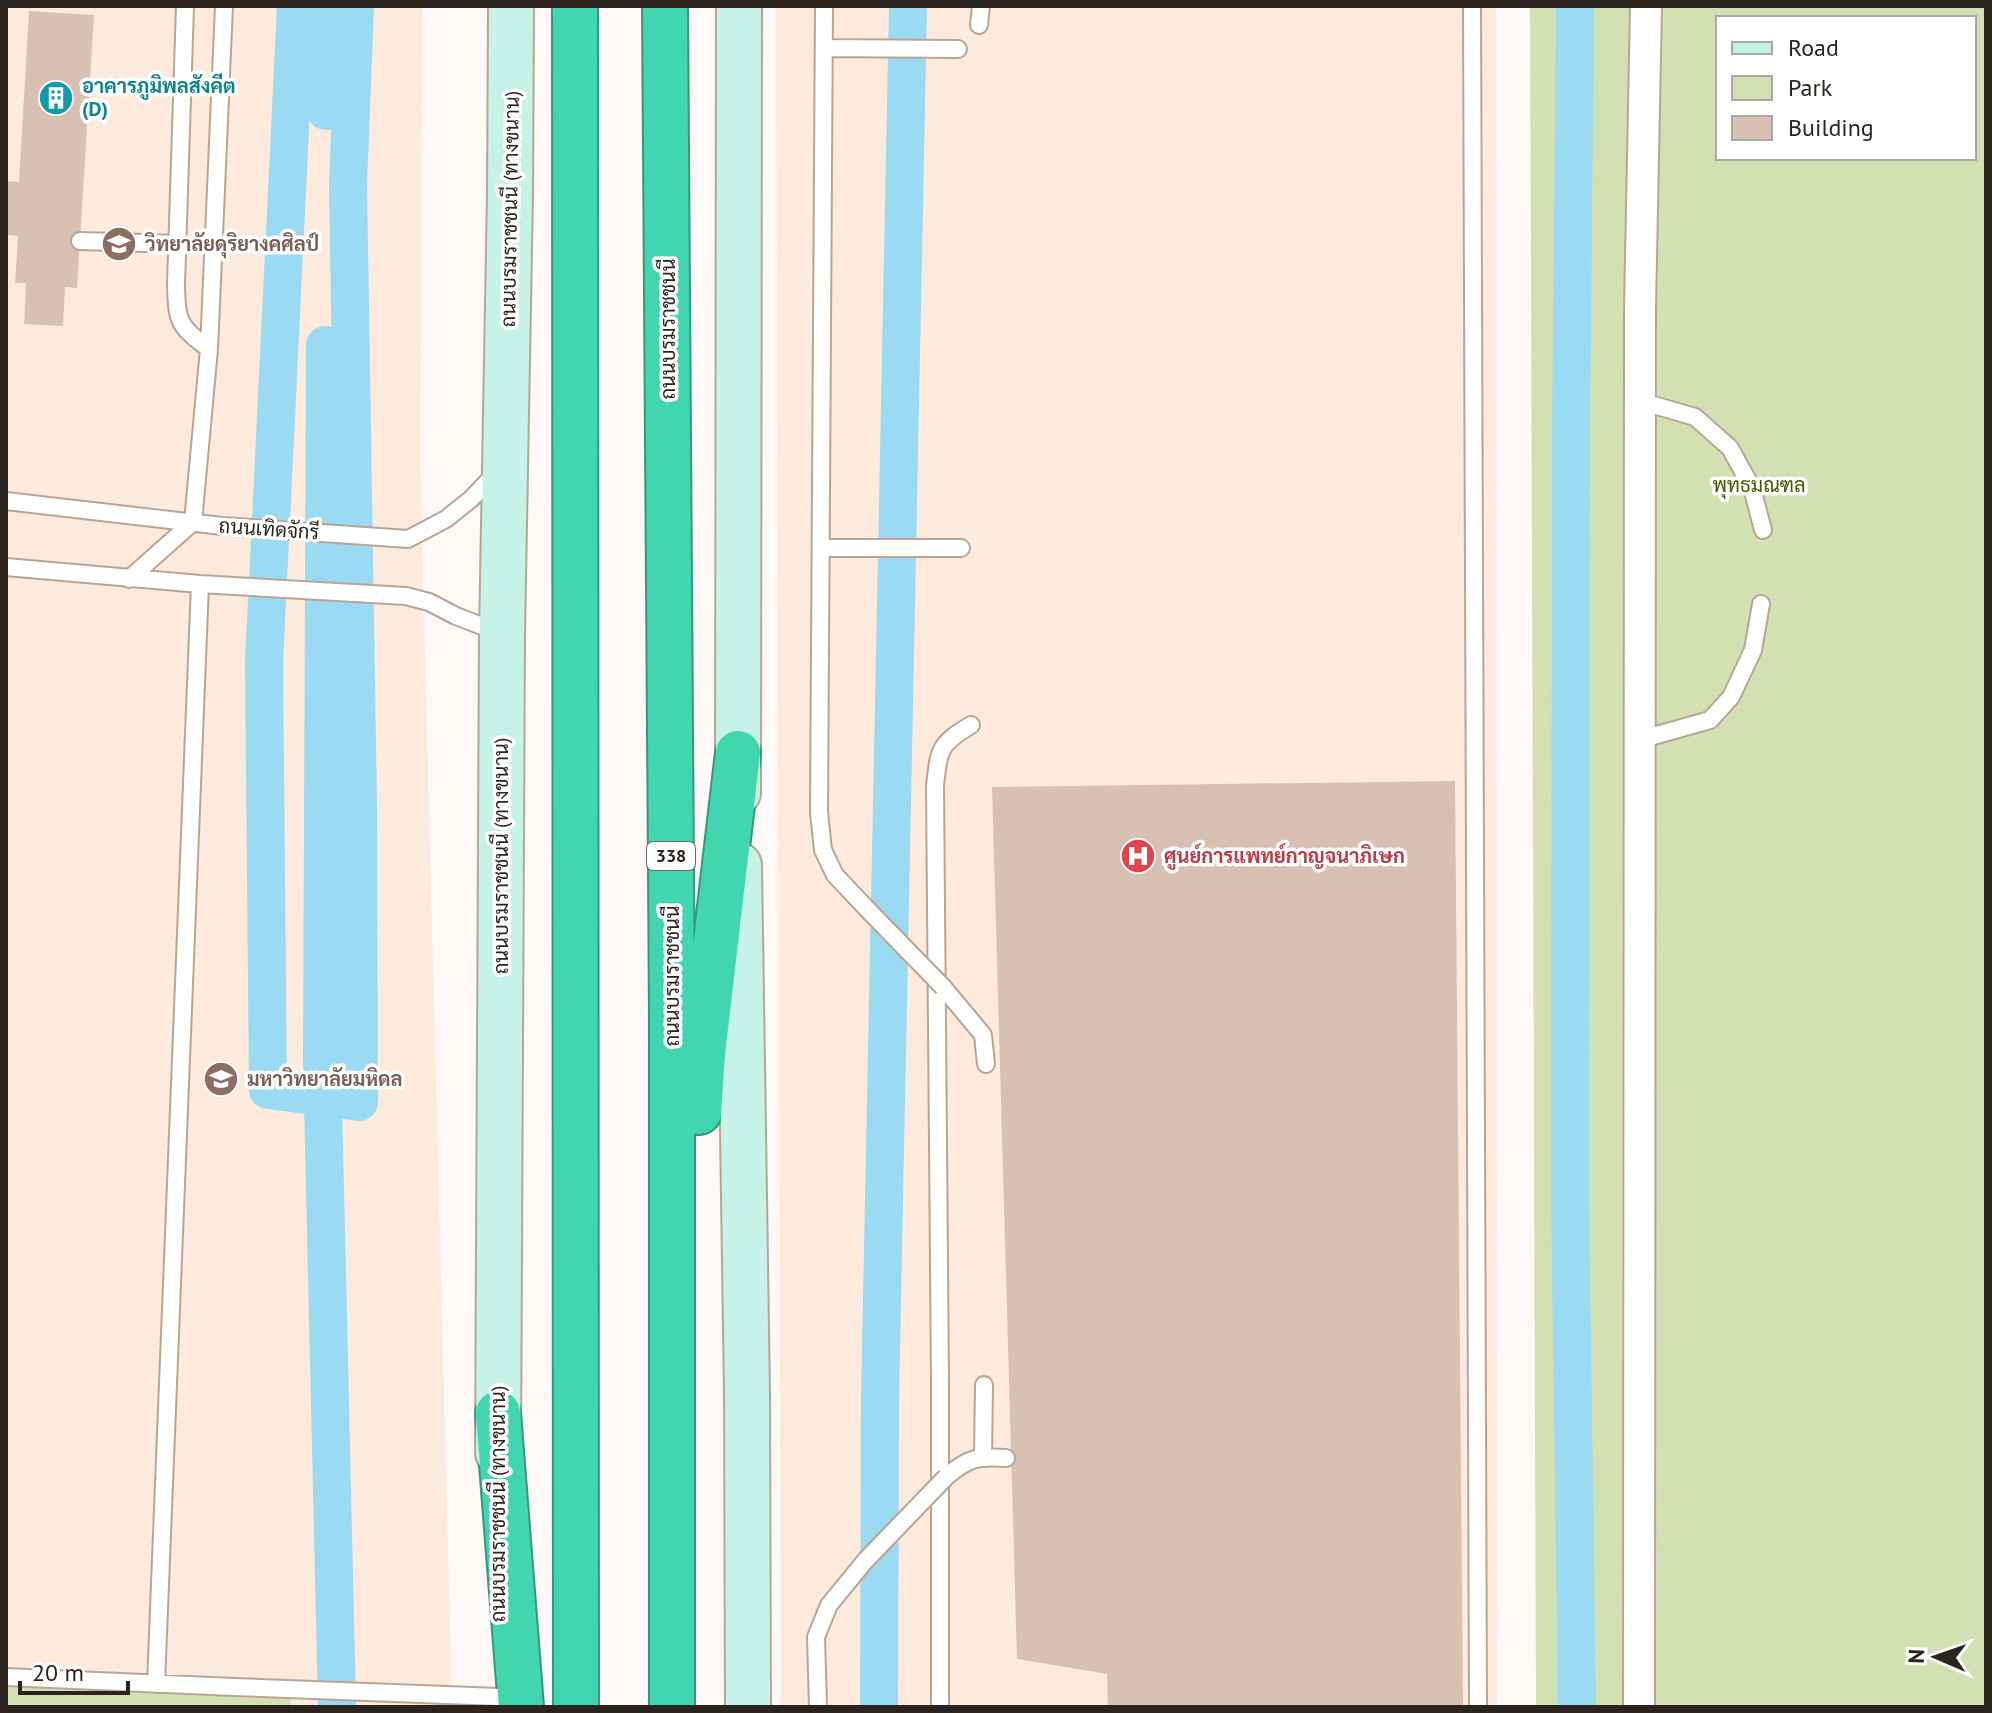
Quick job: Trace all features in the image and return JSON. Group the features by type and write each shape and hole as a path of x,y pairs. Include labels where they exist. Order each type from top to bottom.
{"highway":[{"path":"575,6 576,1707"},
{"name":"ถนนบรมราชชนนี","path":"665,6 672,1000 672,1707"},
{"path":"671,1502 703,1053 738,753"},
{"path":"498,1413 506,1704"}],"main road":[{"name":"ถนนบรมราชชนนี (ทางขนาน)","path":"498,1413 502,634 511,6"},
{"path":"739,6 738,753 748,1707"}],"street":[{"path":"1639,1707 1640,308 1646,6"}],"lane":[{"path":"185,6 177,315 188,333 209,349"},
{"path":"129,579 193,522 209,349 224,6"},
{"path":"824,6 819,812 823,850 835,875 943,987 983,1035 986,1064"},
{"path":"979,25 981,6"},
{"path":"1472,6 1478,1707"},
{"path":"824,48 958,49"},
{"path":"80,241 177,244"},
{"path":"1640,401 1695,417 1730,448 1752,488 1763,530"},
{"name":"ถนนเทิดจักรี","path":"6,501 222,526 408,539 446,519 471,499 506,462"},
{"path":"821,548 961,548"},
{"path":"6,567 129,579 406,596 429,602 502,634"},
{"path":"156,1684 200,584"},
{"path":"1639,740 1710,720 1731,697 1753,650 1761,604"},
{"path":"940,1707 935,786 937,761 944,746 949,738 971,725"},
{"path":"983,1456 984,1385"},
{"path":"818,1707 816,1637 829,1605 865,1561 962,1463 983,1456 1006,1458"},
{"path":"6,1677 357,1691 506,1704"}],"shaded area":[{"name":"มหาวิทยาลัยมหิดล","path":"6,6 422,6 420,463 452,1707 6,1707"},
{"name":"ศูนย์การแพทย์กาญจนาภิเษก","path":"776,6 1496,6 1497,1707 781,1707"}],"green space":[{"name":"พุทธมณฑล","path":"1530,6 1986,6 1986,1707 1536,1707"},
{"path":"6,1672 291,1685 290,1707 6,1707"}],"building":[{"name":"อาคารภูมิพลสังคีต (D)","path":"29,11 94,15 77,288 65,287 63,326 24,324 26,283 15,283 18,236 6,235 6,181 19,182"},
{"path":"1455,781 1463,1707 1108,1707 1107,1674 1017,1659 992,787"}],"waterway":[{"path":"296,6 264,663 268,1090 359,1102 358,807 348,184 355,6"},
{"path":"326,6 326,111"},
{"path":"879,1707 880,1399 908,6"},
{"path":"1575,6 1570,1196 1577,1707"},
{"path":"325,345 322,1060 337,1707"}],"place":[{"name":"อาคารภูมิพลสังคีต (D)","path":"56,98"},
{"name":"วิทยาลัยดุริยางคศิลป์","path":"119,244"},
{"name":"ศูนย์การแพทย์กาญจนาภิเษก","path":"1138,856"},
{"name":"มหาวิทยาลัยมหิดล","path":"221,1079"}]}
